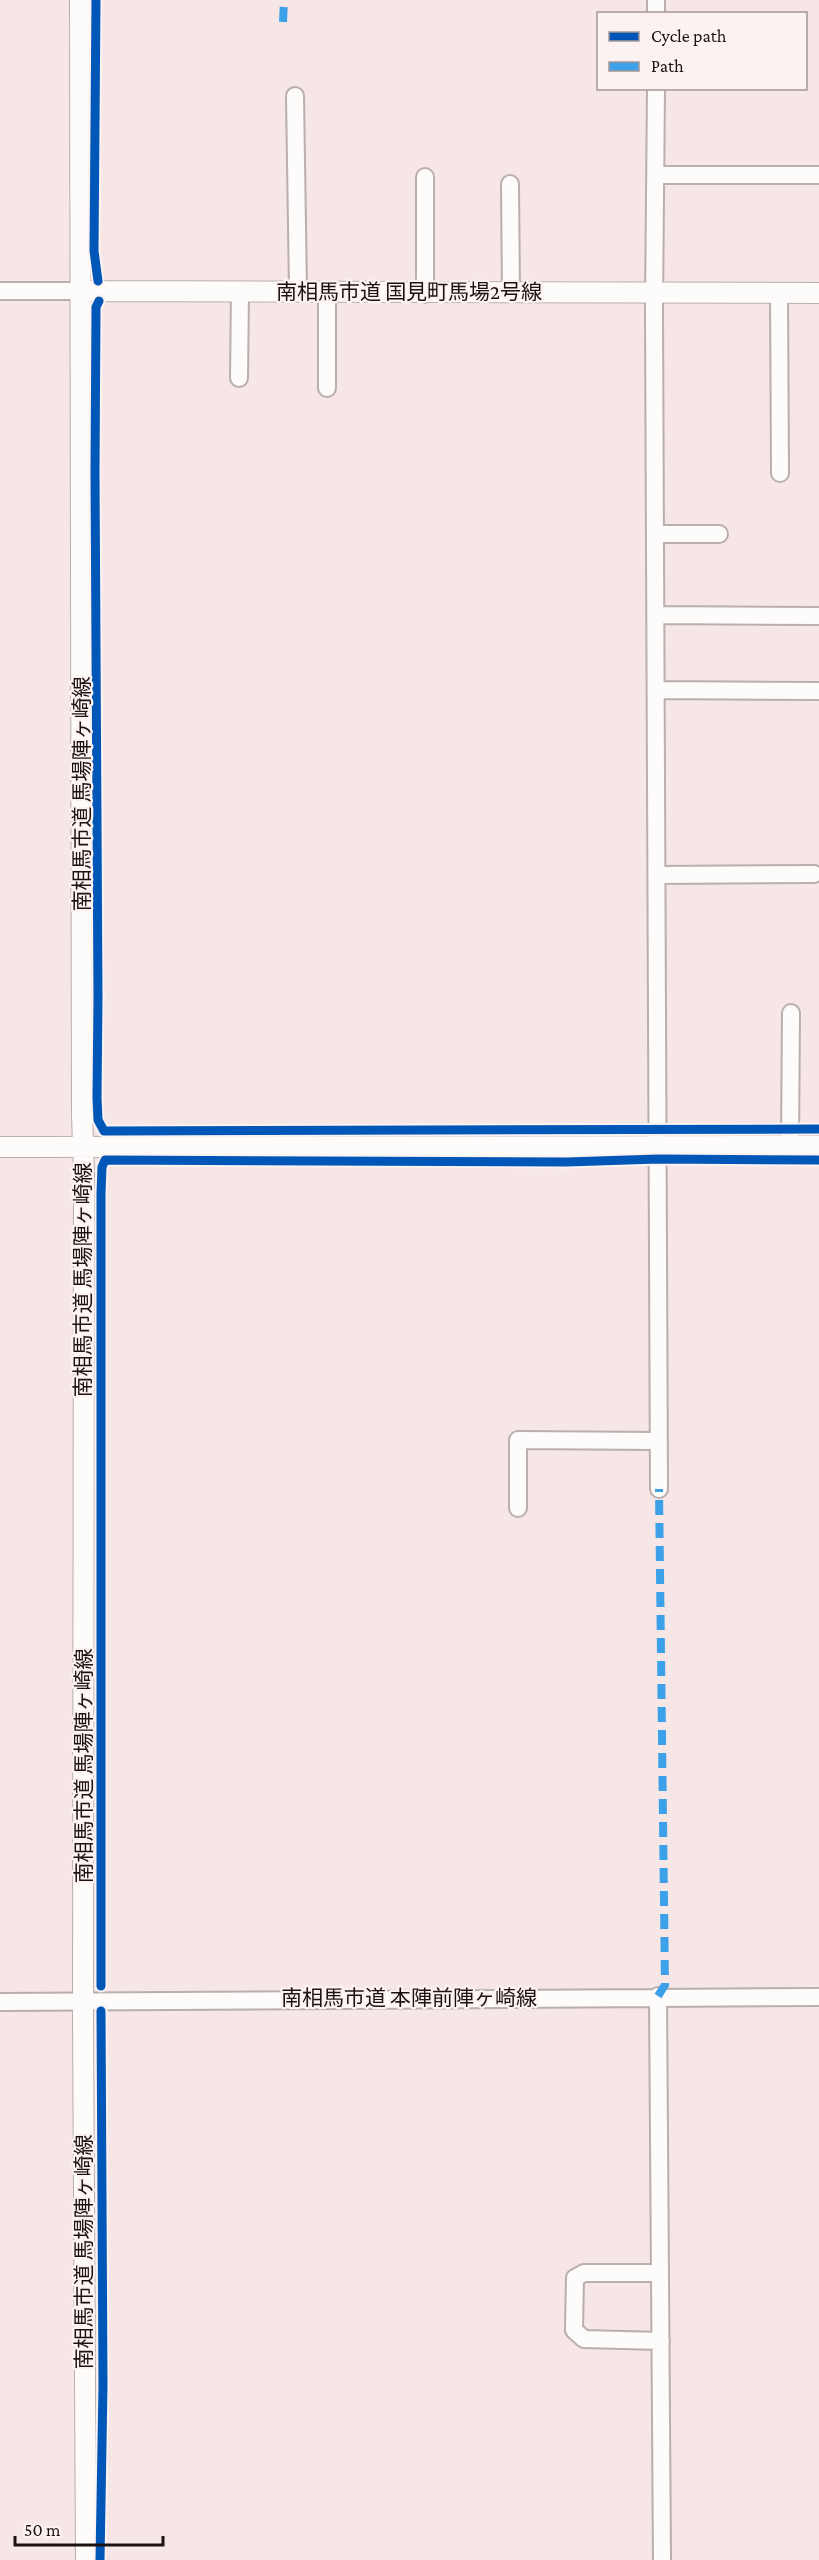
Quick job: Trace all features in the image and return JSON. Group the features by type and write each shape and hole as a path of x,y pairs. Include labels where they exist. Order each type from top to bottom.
{"street":[{"name":"南相馬市道 馬場陣ヶ崎線","path":"80,0 86,2560"},
{"path":"656,90 659,1490"},
{"path":"295,96 298,291"},
{"path":"656,176 819,175"},
{"path":"425,177 425,294"},
{"path":"510,184 511,293"},
{"name":"南相馬市道 国見町馬場2号線","path":"0,291 298,291 425,294 819,293"},
{"path":"239,378 240,292"},
{"path":"327,292 327,388"},
{"path":"779,293 780,473"},
{"path":"656,534 719,534"},
{"path":"657,615 819,616"},
{"path":"657,690 819,691"},
{"path":"657,875 814,874"},
{"path":"790,1146 791,1013"},
{"path":"0,1147 819,1146"},
{"path":"518,1508 518,1440 659,1441"},
{"path":"658,1996 662,2560"},
{"name":"南相馬市道 本陣前陣ヶ崎線","path":"0,2002 658,1996 819,1997"},
{"path":"660,2273 584,2273 575,2278 574,2330 584,2339 661,2341"}],"marked path":[{"path":"283,22 284,0"},
{"path":"658,1996 665,1985 659,1489"}],"cycle path":[{"path":"96,0 94,251 98,281"},
{"path":"99,301 96,307 95,472 97,1098 98,1120 104,1131 819,1129"},
{"path":"101,1986 101,1193 102,1167 105,1160 567,1162 658,1159 819,1160"},
{"path":"100,2560 103,2386 101,2011"}]}
